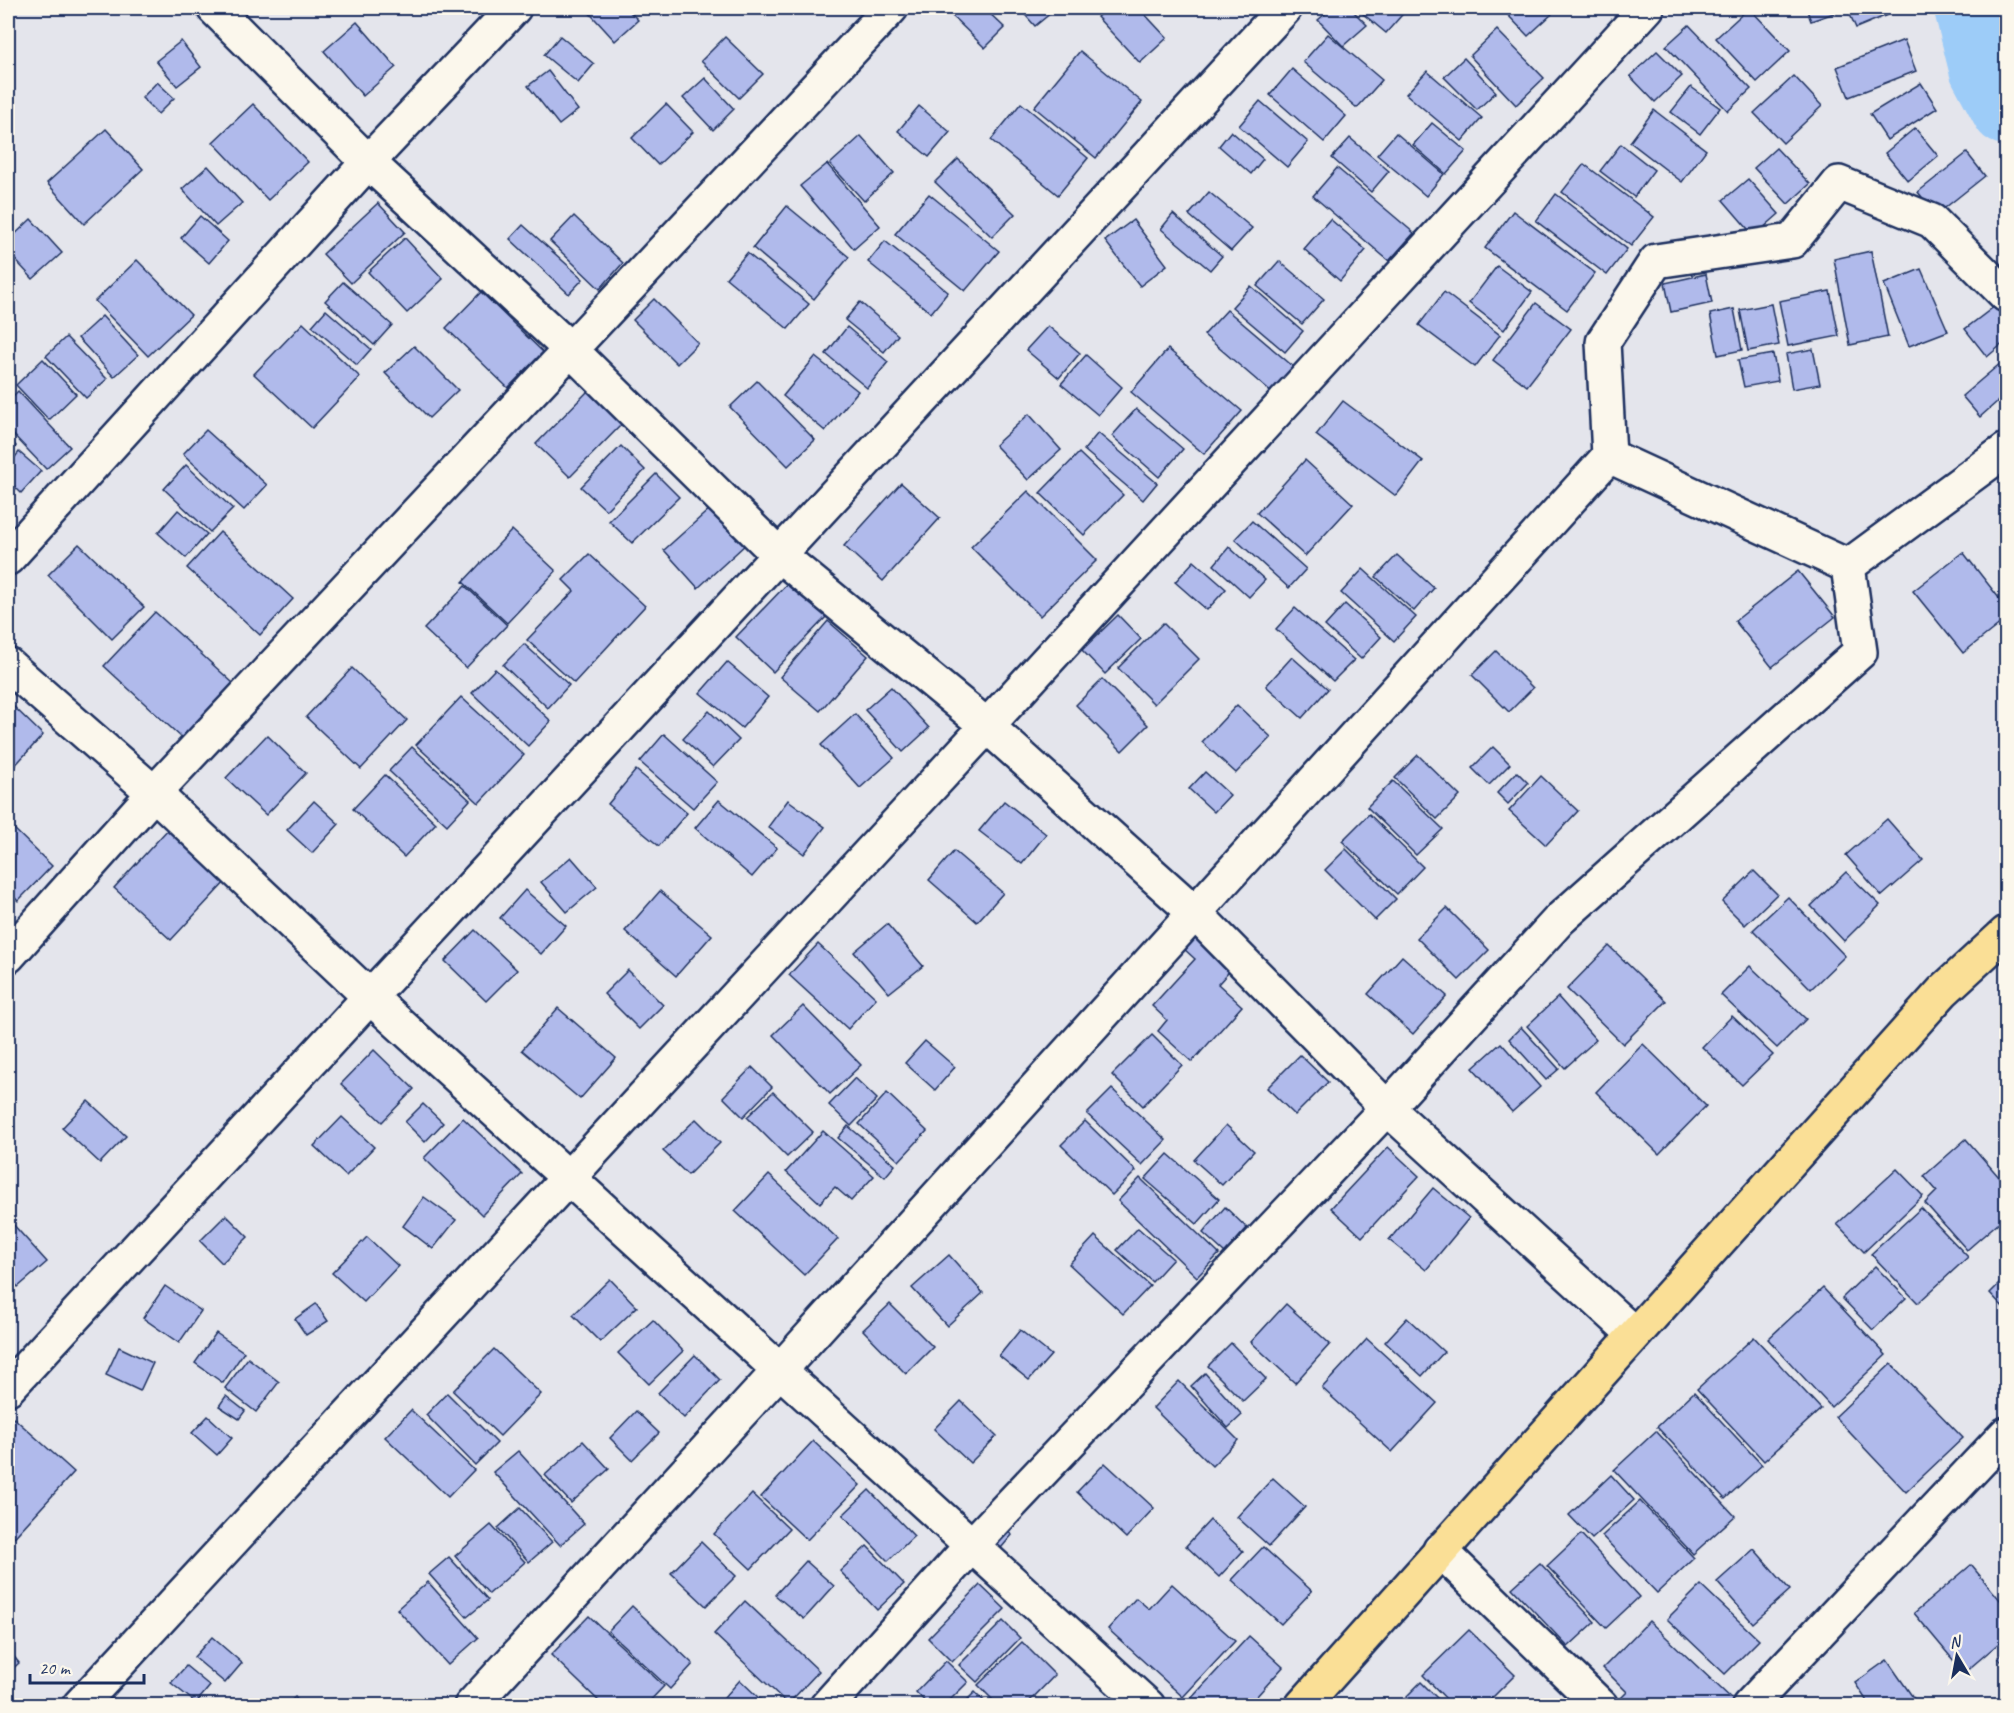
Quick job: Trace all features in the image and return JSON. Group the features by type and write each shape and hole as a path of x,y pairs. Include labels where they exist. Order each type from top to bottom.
{"main road":[{"path":"1302,1706 1943,991 2007,933"}],"street":[{"path":"214,8 368,162 571,350 778,554 987,726 1195,913 1387,1108 1634,1334"},
{"path":"8,558 368,162 514,8"},
{"path":"8,956 154,793 891,8"},
{"path":"8,1388 1285,8"},
{"path":"79,1706 987,726 1647,8"},
{"path":"471,1706 780,1370 1609,456 1603,342 1656,261 1792,241 1839,183 1932,221 2007,295"},
{"path":"1848,566 2007,450"},
{"path":"1609,456 1848,566"},
{"path":"827,1706 972,1545 1387,1108 1560,919 1860,652 1848,566"},
{"path":"8,665 154,793 371,998 1148,1706"},
{"path":"1749,1706 2007,1434"},
{"path":"1440,1550 1601,1706"}],"building":[{"path":"585,8 626,8 638,20 615,41"},
{"path":"944,8 984,8 1005,28 985,48"},
{"path":"1019,8 1057,8 1035,26"},
{"path":"1106,8 1139,8 1167,38 1140,63 1097,17"},
{"path":"1332,8 1350,8 1367,25 1343,46 1318,20"},
{"path":"1356,8 1408,8 1386,33"},
{"path":"1514,8 1546,8 1552,14 1528,36 1507,14"},
{"path":"1749,8 1790,51 1757,82 1716,38"},
{"path":"1806,8 1835,8 1837,12 1811,21"},
{"path":"1847,8 1904,8 1856,28"},
{"path":"357,22 396,67 363,96 324,51"},
{"path":"1689,25 1751,89 1728,111 1666,46"},
{"path":"1497,30 1544,78 1516,105 1470,56"},
{"path":"1328,34 1382,80 1357,108 1303,62"},
{"path":"560,36 594,64 578,83 544,55"},
{"path":"725,37 763,74 739,98 701,61"},
{"path":"1904,40 1916,71 1849,97 1837,67"},
{"path":"181,41 201,67 177,86 156,61"},
{"path":"1080,51 1142,102 1096,158 1034,107"},
{"path":"1657,51 1682,76 1655,102 1630,76"},
{"path":"1464,58 1496,92 1477,110 1444,77"},
{"path":"1292,69 1346,116 1324,142 1270,95"},
{"path":"548,71 578,110 559,125 528,86"},
{"path":"1427,71 1482,118 1462,141 1406,94"},
{"path":"1794,76 1822,106 1783,143 1754,113"},
{"path":"705,78 734,109 713,130 683,98"},
{"path":"157,82 174,98 158,114 142,98"},
{"path":"1921,83 1937,108 1887,140 1870,114"},
{"path":"1691,87 1720,108 1700,134 1671,112"},
{"path":"1260,101 1308,142 1287,167 1239,126"},
{"path":"1021,103 1088,158 1058,195 991,140"},
{"path":"253,104 308,162 268,200 213,142"},
{"path":"666,104 693,132 658,165 632,138"},
{"path":"919,106 950,132 929,157 898,131"},
{"path":"1654,110 1706,150 1682,182 1630,142"},
{"path":"1432,123 1466,151 1446,174 1413,145"},
{"path":"1915,128 1938,156 1908,181 1885,153"},
{"path":"106,129 143,169 84,224 47,183"},
{"path":"1231,131 1263,159 1251,174 1219,146"},
{"path":"1396,133 1444,174 1426,196 1377,155"},
{"path":"861,136 894,173 864,201 830,164"},
{"path":"1350,138 1389,171 1371,192 1332,158"},
{"path":"1621,144 1654,170 1634,197 1600,171"},
{"path":"1776,148 1810,184 1788,204 1754,168"},
{"path":"1967,153 1985,176 1936,215 1918,192"},
{"path":"958,159 1015,214 992,237 935,182"},
{"path":"827,164 880,226 854,249 800,186"},
{"path":"1584,164 1654,217 1631,246 1562,192"},
{"path":"208,166 242,203 216,226 182,189"},
{"path":"1337,168 1414,233 1389,261 1313,196"},
{"path":"1748,179 1779,214 1754,236 1723,200"},
{"path":"1209,192 1252,228 1231,251 1189,215"},
{"path":"929,194 999,251 965,291 895,234"},
{"path":"1556,194 1627,249 1607,275 1536,221"},
{"path":"378,203 405,232 351,283 323,254"},
{"path":"787,206 849,257 814,299 753,248"},
{"path":"1513,211 1595,273 1567,310 1485,248"},
{"path":"1173,214 1222,256 1210,270 1161,229"},
{"path":"200,216 228,241 209,263 181,238"},
{"path":"574,216 623,263 600,289 550,241"},
{"path":"31,219 62,253 33,279 8,252 8,241"},
{"path":"1330,219 1366,250 1340,281 1304,249"},
{"path":"1133,220 1167,265 1140,286 1105,241"},
{"path":"523,225 583,279 569,294 510,239"},
{"path":"405,238 443,279 407,313 368,272"},
{"path":"885,241 948,292 931,313 868,262"},
{"path":"1871,251 1888,337 1850,345 1834,259"},
{"path":"747,253 809,304 788,329 726,278"},
{"path":"137,260 191,315 148,356 95,301"},
{"path":"1279,261 1324,299 1302,324 1257,286"},
{"path":"1497,266 1532,292 1504,330 1469,303"},
{"path":"1921,269 1948,331 1909,346 1884,284"},
{"path":"1706,274 1712,303 1671,312 1665,283"},
{"path":"343,282 392,325 374,345 325,301"},
{"path":"1251,286 1303,331 1285,352 1232,307"},
{"path":"1830,291 1839,336 1788,346 1779,301"},
{"path":"481,292 543,352 508,388 446,328"},
{"path":"1444,292 1500,335 1475,367 1419,325"},
{"path":"654,299 698,343 677,364 633,320"},
{"path":"860,302 898,335 884,352 845,320"},
{"path":"1536,303 1571,329 1527,386 1493,360"},
{"path":"1999,303 2006,312 2006,341 1987,357 1965,329"},
{"path":"1771,304 1779,345 1748,351 1740,310"},
{"path":"1734,309 1742,350 1718,355 1710,314"},
{"path":"326,310 371,349 357,365 312,326"},
{"path":"1227,310 1295,368 1273,394 1204,335"},
{"path":"102,316 138,355 114,377 78,338"},
{"path":"303,323 360,377 312,428 254,374"},
{"path":"1048,326 1080,353 1059,378 1026,350"},
{"path":"847,327 888,362 867,388 826,354"},
{"path":"66,337 107,379 86,398 46,356"},
{"path":"414,346 458,390 429,418 385,373"},
{"path":"1168,349 1242,411 1204,454 1131,392"},
{"path":"1813,349 1820,384 1792,389 1786,354"},
{"path":"1773,354 1778,381 1744,387 1738,360"},
{"path":"1086,355 1122,387 1098,415 1061,384"},
{"path":"815,357 858,391 825,431 783,396"},
{"path":"43,359 76,394 49,420 16,385"},
{"path":"2002,362 2006,367 2006,394 1980,417 1962,396"},
{"path":"757,381 815,440 788,466 730,407"},
{"path":"18,391 70,447 46,469 8,429 8,401"},
{"path":"588,391 622,424 570,477 536,444"},
{"path":"1343,401 1423,461 1396,496 1316,435"},
{"path":"1136,409 1183,449 1159,477 1112,436"},
{"path":"1029,414 1061,450 1028,480 995,445"},
{"path":"206,430 267,485 244,510 183,454"},
{"path":"1098,433 1157,483 1143,500 1084,450"},
{"path":"8,438 16,446 8,455"},
{"path":"621,446 645,470 606,510 581,487"},
{"path":"19,452 41,471 21,493 8,480 8,466"},
{"path":"1079,453 1123,495 1084,535 1040,493"},
{"path":"1305,460 1353,504 1305,556 1257,513"},
{"path":"186,465 233,509 210,532 164,489"},
{"path":"656,474 679,497 632,543 609,521"},
{"path":"901,483 940,518 883,581 844,546"},
{"path":"1028,491 1097,560 1040,616 971,547"},
{"path":"712,507 746,544 698,588 664,550"},
{"path":"178,510 207,534 186,558 158,533"},
{"path":"1252,521 1306,569 1289,588 1235,539"},
{"path":"512,530 556,571 507,623 463,582"},
{"path":"220,532 293,599 260,635 187,568"},
{"path":"79,544 144,607 112,639 48,575"},
{"path":"1229,547 1265,580 1249,597 1214,565"},
{"path":"1963,552 2006,607 2006,619 1963,653 1913,591"},
{"path":"589,554 645,606 574,683 527,640 574,591 563,580"},
{"path":"1397,555 1434,588 1414,611 1376,577"},
{"path":"1194,561 1226,589 1207,610 1175,582"},
{"path":"1363,569 1416,617 1394,641 1341,593"},
{"path":"1798,571 1835,617 1772,667 1735,621"},
{"path":"790,581 827,616 773,672 736,637"},
{"path":"465,586 507,625 466,668 424,629"},
{"path":"1345,604 1381,637 1361,659 1325,626"},
{"path":"1295,608 1354,660 1333,681 1276,629"},
{"path":"155,612 233,683 182,738 104,666"},
{"path":"1118,615 1141,639 1105,674 1082,650"},
{"path":"828,621 868,656 820,711 780,677"},
{"path":"1163,623 1199,659 1154,704 1118,668"},
{"path":"524,644 569,685 548,708 503,665"},
{"path":"1496,651 1533,688 1509,712 1472,675"},
{"path":"1292,657 1328,689 1302,718 1266,686"},
{"path":"727,662 768,697 742,728 700,693"},
{"path":"352,668 407,720 361,769 306,717"},
{"path":"495,669 551,721 528,746 472,693"},
{"path":"1102,679 1148,725 1122,751 1076,705"},
{"path":"891,687 929,728 903,752 865,710"},
{"path":"461,697 524,755 479,803 416,745"},
{"path":"8,701 43,735 8,773"},
{"path":"1237,705 1271,737 1236,773 1202,742"},
{"path":"709,711 739,740 713,767 683,739"},
{"path":"855,714 894,758 860,788 821,745"},
{"path":"664,734 717,782 693,808 640,762"},
{"path":"267,735 306,773 266,815 226,778"},
{"path":"412,747 470,800 447,825 389,771"},
{"path":"1493,747 1510,764 1489,785 1472,768"},
{"path":"1418,755 1460,796 1437,819 1395,778"},
{"path":"636,770 687,813 659,846 608,804"},
{"path":"1205,772 1230,795 1214,812 1189,789"},
{"path":"1517,772 1528,783 1508,804 1497,793"},
{"path":"385,775 436,823 404,857 353,809"},
{"path":"1541,776 1578,811 1546,845 1509,811"},
{"path":"1393,781 1443,829 1416,855 1367,807"},
{"path":"719,800 777,848 752,877 695,828"},
{"path":"788,800 825,827 804,854 768,827"},
{"path":"314,801 339,824 312,853 287,830"},
{"path":"1004,801 1046,834 1022,864 979,831"},
{"path":"1369,814 1423,867 1397,894 1342,841"},
{"path":"1887,819 1923,860 1882,896 1846,855"},
{"path":"8,823 52,866 18,901 8,891"},
{"path":"170,827 227,880 171,940 114,888"},
{"path":"1346,849 1396,899 1375,920 1325,870"},
{"path":"954,851 1003,893 977,922 929,880"},
{"path":"571,857 597,887 567,912 541,882"},
{"path":"1754,871 1777,894 1745,925 1722,902"},
{"path":"1846,872 1880,905 1844,941 1811,906"},
{"path":"525,890 566,926 541,954 500,918"},
{"path":"660,891 712,935 676,976 625,931"},
{"path":"1788,897 1845,956 1811,989 1753,930"},
{"path":"1447,908 1489,950 1459,980 1417,938"},
{"path":"887,924 923,966 889,993 854,952"},
{"path":"475,930 517,970 486,1001 445,961"},
{"path":"1199,930 1237,963 1218,984 1242,1006 1192,1062 1158,1031 1167,1020 1152,1006 1195,959 1183,948"},
{"path":"818,944 876,998 848,1029 789,975"},
{"path":"1609,946 1666,1001 1623,1044 1567,989"},
{"path":"1402,956 1447,996 1413,1034 1368,994"},
{"path":"1750,966 1806,1019 1777,1048 1721,995"},
{"path":"628,970 663,1005 639,1029 604,994"},
{"path":"1558,997 1596,1040 1565,1068 1527,1026"},
{"path":"803,1006 861,1065 830,1094 773,1035"},
{"path":"558,1008 616,1058 580,1099 522,1050"},
{"path":"1732,1016 1773,1055 1742,1085 1702,1047"},
{"path":"1521,1027 1559,1069 1546,1080 1509,1039"},
{"path":"1152,1035 1182,1065 1143,1106 1112,1075"},
{"path":"925,1041 955,1067 935,1090 905,1063"},
{"path":"1501,1043 1540,1087 1512,1112 1473,1068"},
{"path":"1643,1044 1706,1106 1659,1154 1596,1092"},
{"path":"374,1050 414,1089 382,1122 341,1084"},
{"path":"1300,1055 1328,1082 1295,1115 1267,1088"},
{"path":"752,1067 772,1087 743,1117 723,1097"},
{"path":"855,1078 877,1099 851,1126 829,1105"},
{"path":"1112,1089 1166,1140 1142,1165 1087,1114"},
{"path":"773,1092 813,1132 787,1157 747,1117"},
{"path":"887,1093 927,1131 899,1161 859,1124"},
{"path":"88,1101 126,1136 100,1163 62,1128"},
{"path":"423,1104 443,1123 425,1142 405,1122"},
{"path":"342,1117 374,1147 346,1176 314,1146"},
{"path":"463,1118 522,1174 482,1215 424,1158"},
{"path":"696,1119 720,1143 688,1175 663,1151"},
{"path":"1085,1121 1136,1171 1112,1195 1061,1145"},
{"path":"1226,1125 1254,1151 1222,1185 1194,1160"},
{"path":"848,1126 895,1165 885,1177 838,1138"},
{"path":"823,1131 874,1176 851,1201 835,1187 820,1203 786,1172"},
{"path":"1966,1139 2006,1185 2006,1216 1967,1250 1925,1203 1937,1191 1924,1176"},
{"path":"1388,1147 1419,1176 1362,1237 1331,1208"},
{"path":"1168,1154 1219,1199 1197,1224 1145,1179"},
{"path":"1897,1169 1923,1196 1864,1252 1837,1224"},
{"path":"769,1175 838,1239 804,1275 735,1211"},
{"path":"1140,1178 1219,1254 1197,1277 1118,1201"},
{"path":"1433,1188 1469,1218 1426,1270 1389,1240"},
{"path":"424,1197 456,1220 433,1249 403,1226"},
{"path":"1225,1207 1247,1228 1225,1253 1203,1233"},
{"path":"1921,1208 1968,1257 1918,1303 1871,1254"},
{"path":"226,1215 248,1237 222,1263 200,1241"},
{"path":"11,1222 47,1262 18,1287 8,1276 8,1225"},
{"path":"1138,1228 1173,1259 1152,1282 1117,1250"},
{"path":"1095,1236 1150,1286 1123,1314 1069,1264"},
{"path":"367,1237 398,1266 364,1302 332,1273"},
{"path":"949,1255 983,1293 947,1326 912,1288"},
{"path":"1875,1266 1906,1298 1873,1330 1842,1298"},
{"path":"2006,1277 2006,1310 1990,1293"},
{"path":"610,1279 637,1307 600,1342 573,1315"},
{"path":"165,1286 201,1311 179,1343 143,1318"},
{"path":"1823,1288 1886,1355 1831,1407 1768,1339"},
{"path":"316,1304 328,1321 306,1335 295,1319"},
{"path":"890,1304 933,1347 906,1374 863,1330"},
{"path":"1286,1304 1330,1344 1295,1383 1251,1342"},
{"path":"1407,1318 1444,1352 1422,1376 1385,1342"},
{"path":"653,1320 683,1351 649,1384 618,1353"},
{"path":"1020,1330 1051,1355 1029,1380 999,1356"},
{"path":"216,1333 244,1352 223,1383 195,1363"},
{"path":"1754,1337 1821,1409 1764,1461 1697,1389"},
{"path":"1367,1339 1437,1403 1392,1452 1322,1388"},
{"path":"1231,1343 1266,1379 1243,1401 1208,1366"},
{"path":"119,1347 153,1363 140,1391 106,1375"},
{"path":"494,1349 541,1394 500,1436 453,1391"},
{"path":"695,1355 720,1380 684,1418 658,1393"},
{"path":"248,1358 279,1382 256,1412 225,1388"},
{"path":"1891,1364 1963,1438 1906,1492 1835,1417"},
{"path":"1205,1373 1242,1415 1228,1428 1191,1386"},
{"path":"1179,1381 1238,1440 1212,1466 1153,1408"},
{"path":"1694,1392 1762,1465 1725,1499 1657,1427"},
{"path":"447,1393 497,1443 475,1465 426,1415"},
{"path":"226,1396 245,1411 239,1419 219,1406"},
{"path":"961,1401 997,1436 970,1463 934,1429"},
{"path":"411,1410 474,1470 448,1497 385,1437"},
{"path":"636,1411 659,1433 632,1460 610,1438"},
{"path":"208,1416 232,1438 217,1455 192,1433"},
{"path":"14,1418 74,1472 8,1544 8,1424"},
{"path":"1656,1431 1735,1516 1693,1554 1614,1470"},
{"path":"583,1441 609,1469 571,1503 545,1475"},
{"path":"813,1441 860,1485 807,1540 761,1497"},
{"path":"518,1451 584,1524 560,1545 493,1472"},
{"path":"1105,1463 1154,1508 1126,1538 1077,1492"},
{"path":"1611,1475 1634,1500 1592,1539 1569,1515"},
{"path":"1273,1478 1305,1507 1269,1546 1237,1517"},
{"path":"869,1490 914,1536 888,1561 843,1515"},
{"path":"752,1494 789,1529 751,1569 714,1534"},
{"path":"1640,1501 1694,1558 1657,1593 1602,1536"},
{"path":"520,1508 552,1542 529,1562 498,1528"},
{"path":"1210,1520 1243,1551 1219,1577 1186,1546"},
{"path":"491,1525 525,1562 489,1594 455,1556"},
{"path":"999,1525 1012,1535 996,1554 983,1543"},
{"path":"1581,1534 1639,1597 1606,1628 1547,1566"},
{"path":"701,1542 736,1576 706,1606 671,1573"},
{"path":"867,1546 904,1584 877,1610 840,1571"},
{"path":"1263,1547 1312,1591 1281,1624 1232,1580"},
{"path":"1754,1549 1790,1590 1753,1623 1717,1582"},
{"path":"449,1557 488,1600 467,1617 429,1574"},
{"path":"806,1561 834,1586 804,1619 775,1595"},
{"path":"1540,1563 1595,1622 1568,1647 1512,1588"},
{"path":"1971,1565 2006,1607 2006,1637 1964,1673 1914,1613"},
{"path":"428,1582 478,1638 448,1665 397,1609"},
{"path":"1172,1584 1235,1641 1183,1697 1108,1629 1136,1598 1149,1609"},
{"path":"980,1585 1005,1609 952,1662 928,1638"},
{"path":"1701,1585 1759,1640 1725,1674 1667,1619"},
{"path":"745,1601 819,1671 788,1704 714,1634"},
{"path":"632,1606 693,1664 670,1689 608,1631"},
{"path":"589,1616 664,1686 645,1706 604,1706 551,1655"},
{"path":"1003,1621 1020,1638 977,1682 959,1665"},
{"path":"1649,1621 1733,1700 1728,1706 1615,1704 1627,1692 1603,1668"},
{"path":"1469,1630 1515,1675 1484,1706 1453,1706 1423,1675"},
{"path":"1249,1636 1283,1667 1248,1706 1190,1706 1187,1703"},
{"path":"212,1637 242,1663 225,1683 194,1657"},
{"path":"1022,1642 1055,1675 1025,1706 999,1706 978,1685"},
{"path":"8,1649 19,1663 8,1673"},
{"path":"2006,1650 2006,1667 1998,1657"},
{"path":"1887,1660 1919,1706 1870,1706 1855,1683"},
{"path":"946,1661 968,1682 944,1706 929,1706 916,1692"},
{"path":"186,1666 210,1686 196,1703 171,1683"},
{"path":"740,1680 761,1700 757,1706 732,1706 724,1698"},
{"path":"1421,1682 1445,1706 1397,1706"},
{"path":"975,1692 989,1706 961,1706"},
{"path":"295,1697 302,1706 285,1706"}],"waterway":[{"path":"1968,8 1983,68 2006,111"}]}
